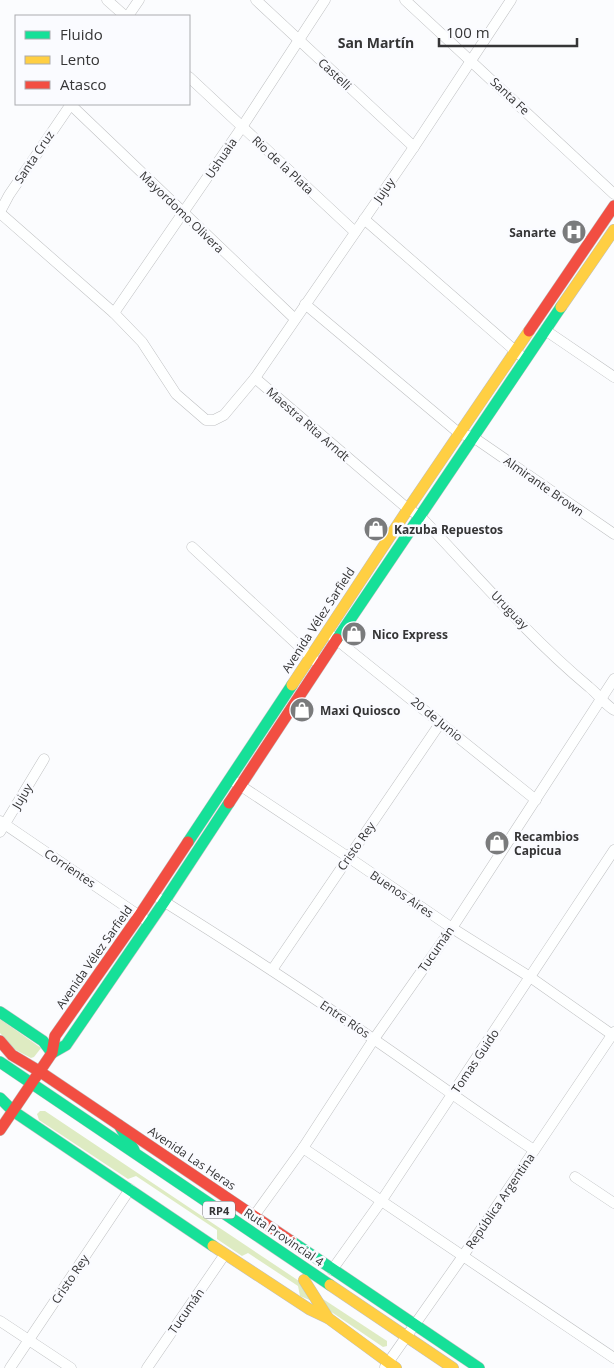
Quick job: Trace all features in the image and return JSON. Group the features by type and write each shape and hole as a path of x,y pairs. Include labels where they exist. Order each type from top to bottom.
{"main road":[{"name":"Avenida Vélez Sarfield","path":"315,661 327,632 514,351 614,206"},
{"name":"Avenida Vélez Sarfield","path":"52,1053 55,1036 152,895 234,782 315,661 337,639 545,330 612,238"},
{"name":"Avenida Vélez Sarfield","path":"0,1130 52,1053 66,1044 150,923 234,782"},
{"path":"0,1012 43,1041 52,1053"},
{"name":"Avenida Las Heras","path":"0,1040 12,1055 479,1368"},
{"name":"Ruta Provincial 4","path":"0,1062 29,1088 304,1280 403,1341 453,1368"},
{"name":"Ruta Provincial 4","path":"0,1074 29,1088 136,1154 403,1341 434,1368"},
{"path":"0,1098 13,1111 225,1254 309,1309 328,1318 389,1366"},
{"path":"119,1125 136,1154"},
{"path":"304,1280 328,1318"}],"street":[{"path":"107,0 126,15"},
{"path":"128,15 139,0"},
{"name":"Castelli","path":"256,0 414,147"},
{"name":"Ushuaia","path":"114,313 242,127 325,0"},
{"name":"Santa Fe","path":"405,0 614,194"},
{"name":"Jujuy","path":"255,378 414,147 511,0"},
{"name":"Rio de la Plata","path":"190,78 355,232"},
{"name":"Santa Cruz","path":"0,213 9,195 70,105"},
{"name":"Mayordomo Olivera","path":"72,105 295,319"},
{"name":"Maestra Rita Arndt","path":"0,213 114,313 142,342 176,394 206,420 214,420 224,415 255,378 408,509"},
{"path":"364,219 526,360"},
{"path":"305,304 460,434 473,437"},
{"path":"545,330 614,377"},
{"name":"Almirante Brown","path":"473,437 614,534"},
{"name":"Uruguay","path":"408,509 420,516 560,662 614,710"},
{"path":"192,547 315,661"},
{"name":"20 de Junio","path":"327,632 536,800"},
{"name":"Tucumán","path":"254,1216 304,1148 374,1038 452,928 614,679"},
{"name":"Cristo Rey","path":"272,970 441,722"},
{"name":"Jujuy","path":"2,826 44,760"},
{"name":"Buenos Aires","path":"234,782 452,928 530,977 613,1034"},
{"name":"Corrientes","path":"2,826 150,923"},
{"name":"Tomas Guido","path":"332,1270 382,1200 614,850"},
{"name":"Entre Ríos","path":"152,895 272,970 374,1038 452,1095 534,1150"},
{"name":"República Argentina","path":"389,1366 403,1341 463,1256 613,1034"},
{"path":"304,1148 614,1358"},
{"path":"575,1177 614,1203"},
{"name":"Cristo Rey","path":"10,1368 130,1189"},
{"name":"Tucumán","path":"147,1368 225,1254"},
{"path":"0,1321 72,1368"}],"green space":[{"path":"0,1019 41,1048 34,1057 31,1058 14,1049 0,1033"},
{"path":"40,1111 45,1111 302,1283 312,1301 300,1296 298,1286 248,1253 242,1256 217,1239 217,1230 136,1176 128,1179 39,1120 37,1114"},
{"path":"323,1299 387,1341 387,1346 383,1347 330,1311"}],"traffic: fast":[{"path":"337,639 561,307"},
{"path":"188,842 292,685"},
{"path":"52,1053 66,1045 229,803"},
{"path":"0,1012 43,1041 52,1053"},
{"path":"0,1062 330,1285"},
{"path":"0,1098 13,1111 213,1246"},
{"path":"119,1125 134,1150"},
{"path":"291,1241 479,1368"}],"traffic: slow":[{"path":"561,307 614,230"},
{"path":"292,685 408,509 529,331"},
{"path":"213,1246 309,1309 328,1318 396,1368"},
{"path":"304,1280 328,1318"},
{"path":"330,1285 453,1368"}],"traffic: jam":[{"path":"529,331 614,206"},
{"path":"229,803 337,639"},
{"path":"0,1130 52,1053 55,1036 188,842"},
{"path":"0,1041 12,1055 39,1071 291,1241"}],"place":[{"name":"Sanarte","path":"574,232"},
{"name":"Kazuba Repuestos","path":"376,529"},
{"name":"Nico Express","path":"354,634"},
{"name":"Maxi Quiosco","path":"302,710"},
{"name":"Recambios Capicua","path":"497,843"}],"district":[{"name":"San Martín","path":"376,42"}]}
